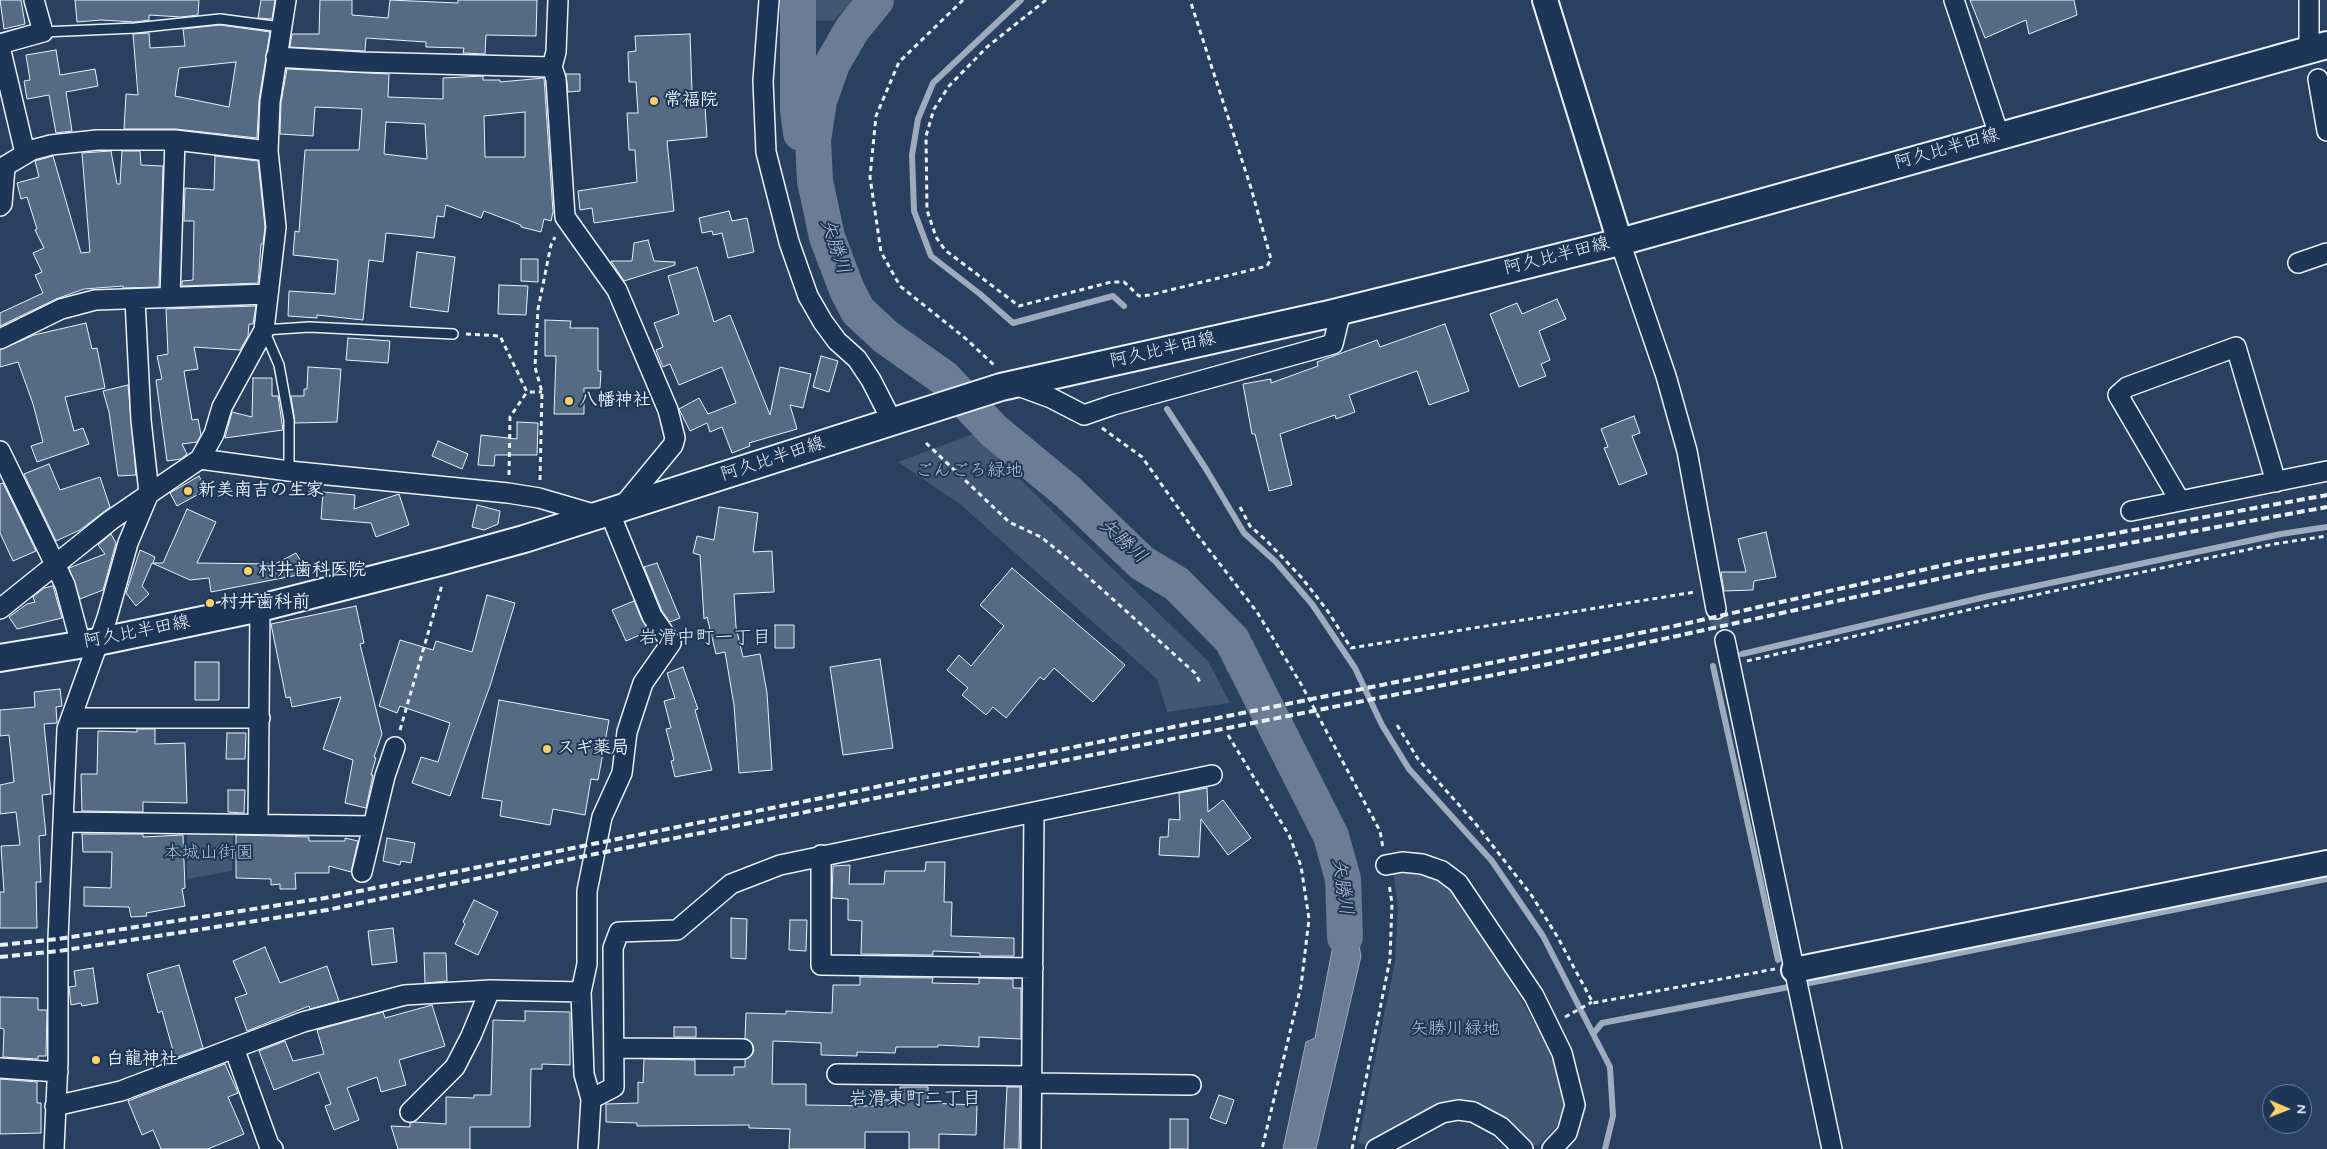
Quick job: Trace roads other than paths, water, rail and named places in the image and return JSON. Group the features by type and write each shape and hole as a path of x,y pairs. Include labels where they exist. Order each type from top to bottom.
{"main road":[{"name":"阿久比半田線","path":"0,658 89,644 260,608 444,561 609,511 1007,385 1341,311 1620,242 2318,48"}],"street":[{"path":"25,153 0,46 42,32 34,0"},
{"path":"0,610 54,564 200,459 214,434 222,406 264,330 276,228 268,151 270,102 286,0"},
{"path":"558,0 556,52 552,67 556,79 565,217 617,290 668,410 675,438 673,444 609,511"},
{"path":"769,0 763,81 766,152 790,242 808,296 837,341 857,359 871,380 892,421"},
{"path":"1545,0 1620,242 1666,376 1687,451 1716,609"},
{"path":"1954,0 2000,135"},
{"path":"2309,0 2318,48"},
{"path":"276,57 360,62 552,67"},
{"path":"2318,79 2327,131"},
{"path":"0,206 2,204 3,168 25,153 51,145 97,140 175,140 268,151"},
{"path":"170,297 175,140"},
{"path":"2298,263 2327,252"},
{"path":"0,339 61,309 95,300 268,294"},
{"path":"54,1149 58,1072 58,939 67,729 89,644 107,618 128,543 149,494 140,420 135,300"},
{"path":"1007,385 1051,398 1084,415 1113,404 1333,344 1341,311"},
{"path":"2180,501 2118,395 2127,387 2236,347 2276,482"},
{"path":"0,451 64,585 89,644"},
{"path":"200,459 289,471 508,493 609,511"},
{"path":"2131,511 2327,471"},
{"path":"588,1149 591,1099 584,1074 582,992 587,964 587,891 602,817 622,774 627,732 643,683 671,643 652,616 609,511"},
{"path":"258,824 260,608"},
{"path":"1725,640 1832,1149"},
{"path":"71,718 260,718"},
{"path":"362,872 385,776 395,747"},
{"path":"591,1099 614,1087 613,948 619,932 677,930 731,884 780,865 1212,775"},
{"path":"1031,1149 1034,812"},
{"path":"63,822 372,826"},
{"path":"821,855 821,965 1032,968"},
{"path":"1386,865 1402,862 1422,864 1442,871 1458,883 1534,996 1562,1053 1575,1105 1567,1133 1552,1149"},
{"path":"1793,968 2327,863"},
{"path":"55,1106 120,1092 303,1022 405,995 490,990 582,992"},
{"path":"410,1112 455,1068 490,990"},
{"path":"234,1048 269,1145 273,1149"},
{"path":"614,1048 743,1049"},
{"path":"0,1068 58,1072"},
{"path":"837,1074 1191,1085"},
{"path":"1376,1149 1442,1114 1458,1110 1473,1112 1501,1127 1523,1149"}],"lane":[{"path":"42,32 135,28 220,19 281,26"},
{"path":"289,471 289,420 279,365 264,330 309,327 453,334"}],"waterway":[{"path":"798,0 798,109 801,133"},
{"name":"矢勝川","path":"876,0 853,28 832,64 819,101 813,140 815,181 827,237 847,290 858,311 886,337 944,378 994,431 1068,492 1142,563 1177,584 1232,640 1331,836 1343,879 1345,937"},
{"path":"1021,0 933,83 918,119 912,155 914,211 931,256 980,294 1013,323 1113,296 1124,306"},
{"path":"1167,409 1244,533 1276,562 1312,604 1355,668 1382,725 1409,769 1492,861 1543,936 1610,1067 1613,1116 1605,1149"},
{"path":"1742,654 1989,596 2281,534 2327,527"},
{"path":"1713,666 1778,960"},
{"path":"1593,1034 1602,1023 2327,879"}],"tunnel":[{"path":"1716,609 1725,640"}],"railway":[{"path":"0,945 58,939 325,898 1684,624 1962,561 2327,495"},
{"path":"0,957 59,951 327,910 595,854 1544,665 1965,573 2327,507"}],"place":[{"name":"常福院","path":"654,101"},
{"name":"八幡神社","path":"569,401"},
{"name":"新美南吉の生家","path":"188,491"},
{"name":"村井歯科医院","path":"248,571"},
{"name":"村井歯科前","path":"210,603"},
{"name":"スギ薬局","path":"547,749"},
{"name":"白龍神社","path":"96,1060"}],"district":[{"name":"岩滑中町一丁目","path":"705,639"},
{"name":"岩滑東町二丁目","path":"915,1100"}],"park label":[{"name":"ごんごろ緑地","path":"969,472"},
{"name":"本城山街園","path":"209,854"},
{"name":"矢勝川緑地","path":"1455,1030"}]}
